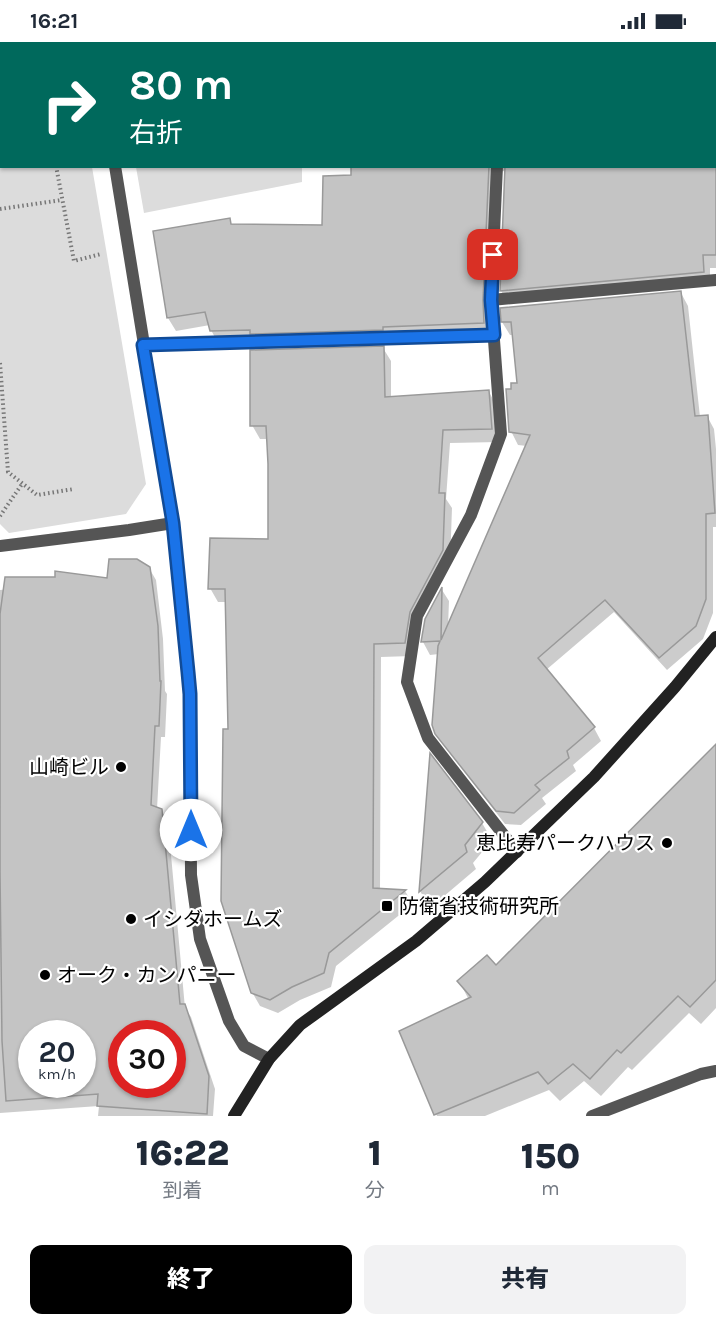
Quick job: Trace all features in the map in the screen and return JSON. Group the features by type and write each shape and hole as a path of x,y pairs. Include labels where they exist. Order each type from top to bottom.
{"street":[{"path":"115,168 173,523 190,694 191,875 200,939 229,1021 244,1046 269,1059"},
{"path":"497,168 491,300 501,434 471,515 417,616 407,682 428,738 517,852"},
{"path":"491,300 716,280"},
{"path":"143,345 494,335"},
{"path":"0,546 173,523"},
{"path":"234,1116 269,1059 300,1025 416,941 485,882 594,777 675,687 716,637"},
{"path":"592,1116 701,1074 716,1071"}],"path":[{"path":"56,168 74,261 104,254"},
{"path":"0,209 62,200"},
{"path":"0,363 8,472 37,495 74,489"},
{"path":"0,516 22,484"}],"shaded area":[{"path":"0,168 92,168 146,484 126,514 9,533 0,524"},
{"path":"136,168 302,168 302,182 144,213"}],"building":[{"path":"351,168 489,168 484,323 383,327 383,330 250,334 250,330 210,331 205,312 167,318 153,231 230,218 231,224 322,225 323,176 351,175"},
{"path":"505,168 716,168 716,255 703,255 704,272 500,291"},
{"path":"681,291 695,416 708,415 715,513 706,514 706,599 696,626 659,658 605,600 538,658 595,727 567,751 569,758 535,785 540,790 514,813 496,811 435,734 432,725 440,641 421,642 425,619 442,587 441,640 530,435 509,432 506,389 511,389 511,383 517,383 511,322 501,322 500,308"},
{"path":"384,346 385,397 489,390 492,429 443,430 439,493 445,493 443,550 410,612 405,643 374,644 373,888 406,890 329,953 324,973 270,1000 251,993 221,901 223,729 228,729 225,589 208,589 210,538 268,539 266,426 250,426 250,350"},
{"path":"109,559 137,559 150,567 158,626 161,681 159,726 155,726 151,805 162,809 180,1004 185,1004 209,1076 207,1114 97,1106 96,1020 18,1020 18,1098 45,1098 6,1101 2,1041 0,614 5,577 55,577 55,571 107,578"},
{"name":"恵比寿パークハウス","path":"716,744 716,980 690,1007 678,996 621,1053 617,1050 590,1079 573,1064 548,1084 538,1072 434,1115 399,1031 471,997 457,981 487,955 496,965"},
{"path":"430,753 483,822 465,845 467,852 419,892"}],"place":[{"name":"山崎ビル","path":"121,767"},
{"name":"恵比寿パークハウス","path":"667,843"},
{"name":"防衛省技術研究所","path":"387,906"},
{"name":"イシダホームズ","path":"131,919"},
{"name":"オーク・カンパニー","path":"45,975"}],"route":[{"path":"191,830 188,672 173,523 143,345 494,335 491,300 493,255"}]}
